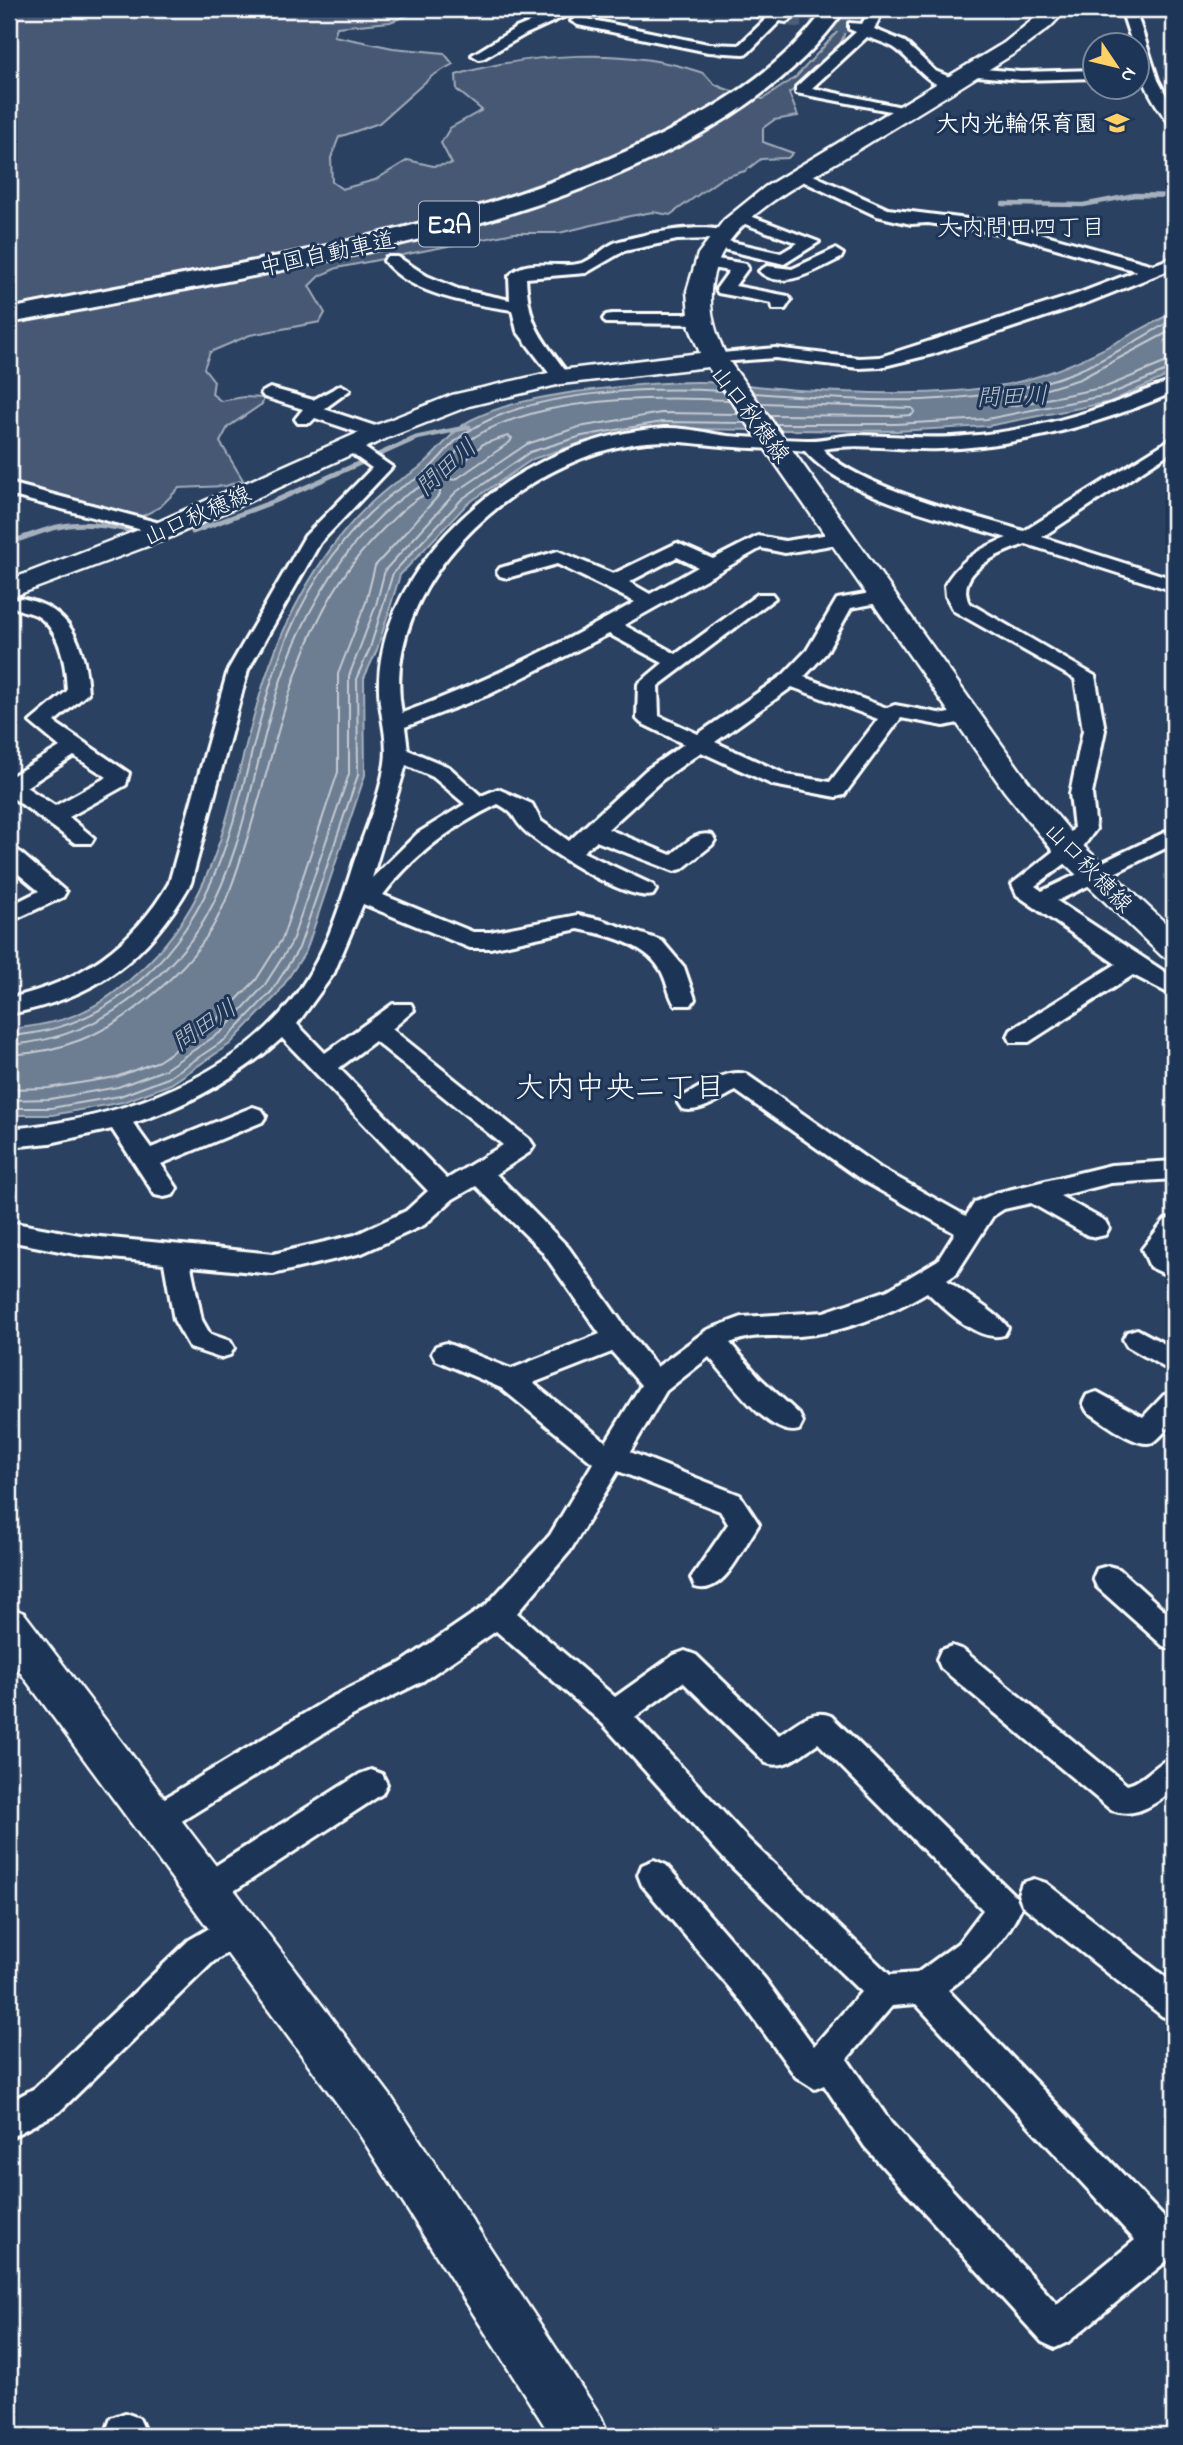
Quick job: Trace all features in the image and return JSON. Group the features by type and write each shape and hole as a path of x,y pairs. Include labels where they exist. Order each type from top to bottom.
{"highway":[{"name":"中国自動車道","path":"9,305 348,238 529,187 590,165 691,115 761,67 785,46 815,9"},
{"name":"中国自動車道","path":"9,316 358,248 543,195 659,146 749,94 803,49 835,9"}],"main road":[{"path":"712,359 700,319 698,300 714,247 740,217 802,175 1034,31 1056,9"},
{"name":"山口秋穂線","path":"12,600 159,532 369,448 461,400 561,376 712,359 730,379 965,716 1069,850 1174,949"},
{"path":"9,1625 373,2112 570,2432"}],"street":[{"path":"479,55 521,31 576,15 708,48 743,50 782,17 742,9"},
{"path":"877,9 801,90 906,112"},
{"path":"1128,9 1138,32"},
{"path":"860,28 900,45 930,74 962,77 1082,74"},
{"path":"1152,93 1174,119"},
{"path":"802,175 883,212 911,219 928,218 1007,229 1150,269"},
{"path":"714,247 733,245 774,258 789,257 811,242 740,217"},
{"path":"800,237 822,227"},
{"path":"561,376 526,331 519,306 517,276 526,271 586,268 619,247 703,232 714,247 740,268 724,289 782,300"},
{"path":"774,258 761,266 782,275 794,274 835,254"},
{"path":"392,261 422,282 476,299 519,306"},
{"path":"712,359 775,353 859,363 880,362 927,350 1083,298 1150,269 1174,262"},
{"path":"612,319 700,319"},
{"path":"9,1138 85,1130 119,1121 206,1080 243,1057 284,1025 313,988 362,896 389,792 397,753 396,723 390,705 393,648 410,596 454,539 497,498 522,480 552,464 608,444 635,438 686,434 811,446 856,442 940,444 1002,438 1105,412 1174,387"},
{"path":"310,413 341,390"},
{"path":"9,1006 53,996 93,977 130,952 166,912 180,883 238,670 312,540 383,467 369,448 270,393"},
{"path":"1174,442 1025,539 1008,541 964,571 955,586 961,607 1085,676 1094,730 1081,794 1086,829 1069,850 1023,884 1025,890 1133,964 1174,988"},
{"path":"811,446 824,461 884,493 1174,584"},
{"path":"9,489 149,526 159,532"},
{"path":"396,723 481,691 547,660 758,542 785,547 842,538"},
{"path":"614,582 677,549 711,566"},
{"path":"507,572 558,557 614,582 649,602"},
{"path":"569,853 653,775 790,679 816,653 844,603 882,597"},
{"path":"765,598 648,684 648,719 781,780 836,790 895,712 944,720 965,716"},
{"path":"12,600 34,604 57,621 66,639 77,675 78,693 41,722 74,747 118,773 118,780 54,816"},
{"path":"608,625 677,663"},
{"path":"790,679 891,717"},
{"path":"74,747 18,782 13,788 83,838"},
{"path":"397,753 441,772 479,804"},
{"path":"362,896 419,842 451,819 498,796 524,810 533,825 569,853 645,890"},
{"path":"594,832 674,864 704,840"},
{"path":"1041,900 1174,835"},
{"path":"9,855 55,892 9,915"},
{"path":"362,896 470,940 490,940 578,922 594,925 654,946 672,967 683,999"},
{"path":"1020,1036 1133,964"},
{"path":"322,1068 402,1010"},
{"path":"284,1025 322,1068 444,1192"},
{"path":"9,1232 80,1245 273,1264 362,1243 415,1218 444,1192 522,1146 376,1029"},
{"path":"691,1104 737,1080 860,1167 970,1229"},
{"path":"147,1160 253,1116"},
{"path":"119,1121 164,1188"},
{"path":"156,1820 341,1707 412,1672 497,1614 560,1544 656,1383 709,1343 752,1324 797,1326 826,1322 898,1297 930,1280 947,1267 984,1209 996,1202 1111,1174 1174,1170"},
{"path":"479,1173 556,1251 604,1315 616,1339 656,1383"},
{"path":"1035,1193 1096,1228"},
{"path":"1174,1227 1155,1250 1158,1259 1174,1268"},
{"path":"176,1254 188,1320 200,1340 220,1348"},
{"path":"930,1280 958,1305 994,1328"},
{"path":"511,1380 616,1339"},
{"path":"1137,1339 1174,1363"},
{"path":"709,1343 720,1350 750,1386 789,1422"},
{"path":"446,1353 511,1380 611,1459 730,1503 744,1524 706,1577"},
{"path":"1097,1403 1145,1433 1174,1403"},
{"path":"1108,1578 1174,1637"},
{"path":"497,1614 614,1715 737,1850 883,1991"},
{"path":"952,1659 1122,1800 1142,1796 1174,1770"},
{"path":"614,1715 685,1664 777,1753 820,1725 1004,1908 970,1954 923,1988 883,1991 826,2058 878,2135 1055,2329 1162,2242 923,1988"},
{"path":"9,2122 47,2101 201,1951 222,1908 371,1784"},
{"path":"654,1875 725,1954 778,2021 805,2063 815,2072"},
{"path":"1034,1894 1174,2005"}],"shaded area":[{"path":"9,9 450,9 414,13 390,22 337,27 334,36 393,48 444,53 453,64 432,76 379,123 339,137 331,158 332,182 342,189 375,180 408,160 433,166 452,164 441,143 450,128 482,110 457,90 456,75 546,58 610,56 672,64 705,74 721,87 763,99 796,77 838,31 846,29 831,58 789,93 798,116 774,120 763,128 763,142 793,153 788,158 761,159 745,171 722,178 670,215 653,212 559,233 514,233 337,268 319,276 309,286 325,313 320,322 250,335 210,352 204,368 214,381 212,394 221,401 244,397 264,398 262,404 228,427 220,442 243,480 226,486 179,488 160,507 141,517 9,481"}],"water":[{"name":"問田川","path":"1174,312 1174,373 1110,402 988,426 896,431 662,429 584,442 533,459 467,504 400,575 377,650 364,678 365,775 306,951 277,995 230,1044 171,1084 123,1102 52,1115 9,1115 9,1029 46,1024 90,1008 133,977 163,947 186,915 218,846 260,695 281,637 309,582 326,556 365,508 388,488 413,473 464,424 509,405 536,399 652,384 710,382 798,390 898,393 948,392 998,386 1067,366"}],"waterway":[{"path":"1003,204 1083,205 1135,195 1174,196"},
{"name":"問田川","path":"193,532 275,501 416,438 469,427"},
{"path":"9,543 69,525 97,525 132,531"}],"tunnel":[{"path":"786,18 854,26"}],"place":[{"name":"大内光輪保育園","path":"1117,123"}],"district":[{"name":"大内問田四丁目","path":"1021,227"},
{"name":"大内中央二丁目","path":"620,1087"}]}
